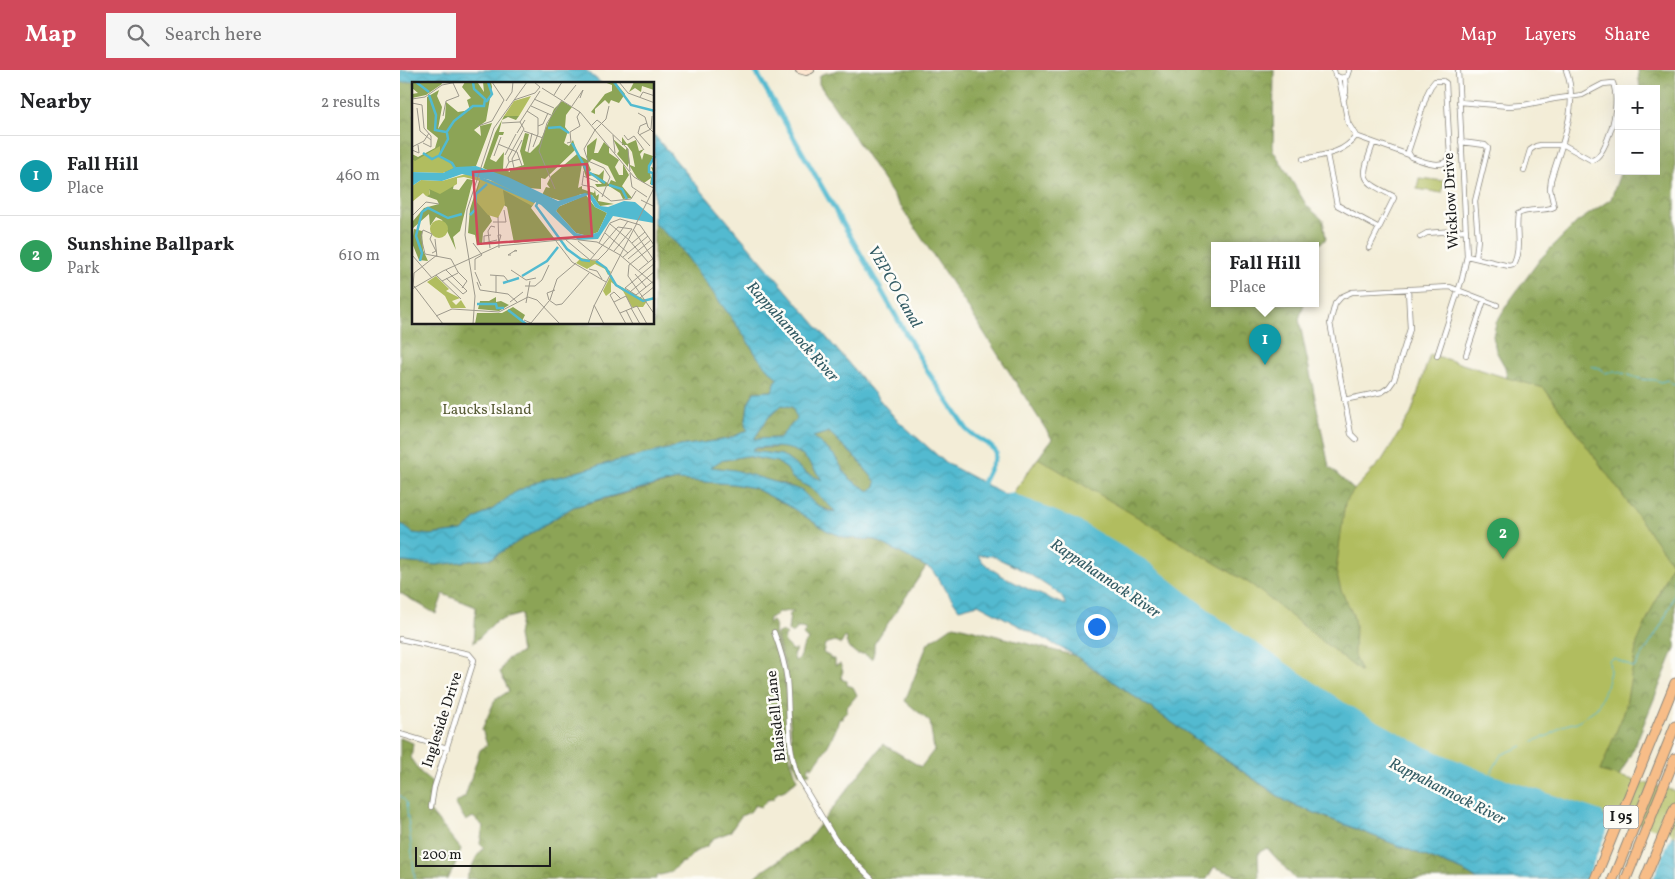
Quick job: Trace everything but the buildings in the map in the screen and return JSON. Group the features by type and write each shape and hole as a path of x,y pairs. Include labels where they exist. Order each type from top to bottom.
{"highway":[{"name":"I 95","path":"1595,879 1675,683"},
{"name":"I 95","path":"1612,879 1675,726"},
{"name":"I 95","path":"1626,879 1674,759"},
{"path":"1645,879 1675,807"}],"main road":[{"path":"799,70 805,72 811,70"}],"street":[{"path":"1334,70 1335,75 1339,78 1348,123 1356,136 1373,144 1428,163 1446,163 1449,161 1446,83 1435,81 1431,86 1408,149 1409,155"},
{"path":"1343,100 1346,92 1345,78 1349,70"},
{"name":"Wicklow Drive","path":"1436,356 1459,290 1467,256 1458,70"},
{"path":"1467,256 1509,266 1512,265 1515,260 1518,241 1518,214 1552,209 1554,205 1550,185 1570,115 1572,96 1566,70"},
{"path":"1339,78 1345,78"},
{"path":"1459,102 1509,106 1524,105 1582,95 1606,83 1613,83 1615,112 1607,140 1595,160 1585,157 1561,144 1541,144 1532,147 1524,170"},
{"path":"1303,159 1327,155 1344,148 1356,136"},
{"path":"1461,142 1485,145 1488,148 1475,201 1478,239 1476,258"},
{"path":"1369,248 1394,198 1394,196 1368,183 1365,175 1365,166 1373,144"},
{"path":"1327,155 1337,205 1380,228"},
{"path":"1420,237 1427,233 1466,230"},
{"path":"1356,439 1351,434 1330,323 1335,304 1341,297 1352,292 1448,287 1497,305"},
{"path":"1344,400 1382,392 1394,380 1410,329 1408,289"},
{"path":"1466,355 1484,300"},
{"name":"Blaisdell Lane","path":"774,632 785,668 793,761 799,779 842,849 872,879"},
{"name":"Ingleside Drive","path":"400,639 469,654 474,658 434,788 431,807"},
{"path":"400,734 447,748"}],"green space":[{"path":"839,70 1274,70 1273,150 1307,206 1323,220 1326,239 1319,244 1319,242 1211,242 1211,307 1303,307 1299,319 1329,467 1372,506 1517,388 1507,378 1505,367 1496,351 1493,336 1496,323 1508,303 1541,258 1576,223 1611,199 1620,175 1660,175 1660,85 1640,85 1638,70 1675,70 1675,648 1634,748 1599,815 1488,778 1423,751 1010,497 1052,439 965,303 819,84 819,78 822,74"},
{"name":"Laucks Island","path":"441,77 467,82 412,82 412,325 655,325 655,224 678,245 741,331 759,359 777,378 772,391 754,392 748,404 745,425 749,430 728,439 680,446 566,475 493,509 477,518 462,531 430,535 412,533 400,523 400,83"},
{"path":"1419,178 1444,181 1442,193 1417,189"},
{"path":"1430,354 1544,388 1672,563 1637,643 1625,710 1600,771 1675,791 1675,837 1599,815 1488,778 1423,751 1346,709 1216,621 1145,565 1010,497 1038,458 1252,585 1361,672 1354,655 1355,625 1353,615 1341,590 1336,571 1345,503 1354,490 1382,460 1411,414"},
{"path":"782,405 792,407 798,419 779,438 754,439 768,418"},
{"path":"829,432 857,459 876,482 875,487 869,491 853,481 847,476 834,455 813,437"},
{"path":"784,447 801,452 823,481 806,473 782,455 752,451 753,449"},
{"path":"746,456 777,462 787,469 792,478 812,489 837,512 822,508 800,490 784,484 711,467 719,461"},
{"path":"677,480 733,484 754,488 789,506 826,530 846,538 876,540 926,567 874,644 872,659 864,654 857,654 847,646 847,639 845,637 841,644 835,641 825,644 823,653 831,659 835,659 835,666 840,664 843,671 841,677 847,681 847,685 853,687 857,695 847,707 847,713 843,714 842,719 839,719 832,739 812,768 811,764 808,769 810,773 803,777 801,773 799,774 793,761 786,669 776,634 783,631 787,635 784,638 785,643 792,650 797,650 793,654 795,661 800,658 804,644 808,640 803,635 806,630 797,628 794,633 789,632 790,614 794,611 778,612 769,618 768,623 772,621 776,627 774,632 784,668 790,757 797,780 785,790 777,793 773,799 767,800 761,807 755,805 750,812 741,816 730,832 714,838 707,846 695,852 685,862 680,863 667,873 658,875 656,879 466,879 477,856 484,848 480,844 483,826 473,817 466,821 455,803 465,797 480,750 487,745 482,729 495,700 509,691 500,672 507,659 521,653 518,635 522,614 496,621 474,643 476,607 443,594 436,614 400,593 400,562 437,565 492,558 573,507"},
{"path":"954,625 1076,656 1287,802 1463,871 1477,879 1295,879 1267,848 1258,853 1259,879 1247,879 1214,867 1207,879 751,879 807,841 883,744 921,767 934,750 930,722 905,701 928,643"},
{"path":"400,738 413,743 411,759 420,772 432,782 429,810 461,849 448,879 400,879"}],"water":[{"path":"400,70 586,70 600,82 467,82 441,77 400,83"},
{"name":"Rappahannock River","path":"655,136 896,419 946,463 1010,497 1075,524 1145,565 1216,621 1346,709 1423,751 1488,778 1599,815 1675,837 1675,879 1477,879 1463,871 1287,802 1076,656 978,604 959,609 932,570 876,540 846,538 826,530 789,506 754,488 733,484 677,480 573,507 492,558 437,565 400,562 400,523 413,533 430,535 462,531 477,518 493,509 514,493 538,481 680,446 728,439 748,430 745,426 748,404 754,392 772,391 777,378 759,359 741,331 678,245 655,224","holes":["782,405 792,407 797,419 779,438 754,439 768,418","829,432 857,459 876,482 875,487 869,491 853,481 847,476 834,455 813,437","779,447 801,454 822,480 806,473 782,455 752,451 753,448","746,456 777,462 787,469 792,478 812,489 836,512 822,508 801,490 735,470 711,467 720,461","978,555 993,556 1026,572 1061,595 1066,605 1004,577 983,562"]}],"pier":[{"path":"1613,816 1672,834 1653,879 1587,879"}],"waterway":[{"name":"VEPCO Canal","path":"755,70 928,372 968,431 996,452 980,489"},
{"path":"1591,366 1601,369 1605,373 1618,372 1641,379 1661,382 1667,380 1675,385"},
{"path":"1010,497 1075,524 1145,565 1216,621 1346,709 1423,751 1488,778 1599,815"},
{"path":"1533,741 1550,735 1562,726 1577,722 1597,708 1610,672 1609,660 1614,658 1634,668 1657,633 1671,605 1674,595 1675,572"},
{"path":"1488,778 1501,755 1522,746"},
{"path":"400,795 406,802 415,879"}],"place":[{"name":"Fall Hill","path":"1265,365"},
{"name":"Sunshine Ballpark","path":"1503,559"}]}
